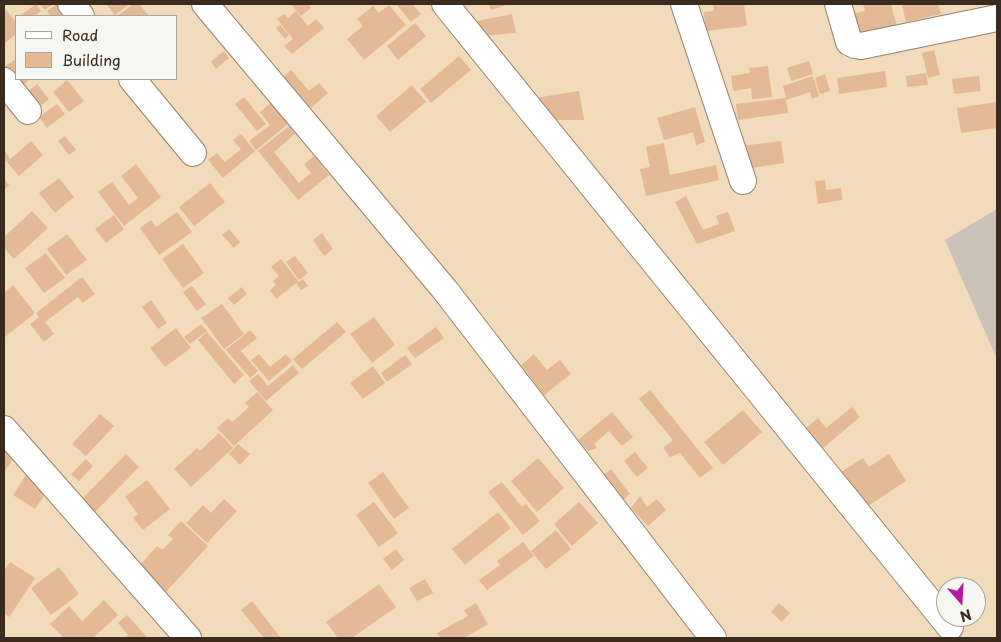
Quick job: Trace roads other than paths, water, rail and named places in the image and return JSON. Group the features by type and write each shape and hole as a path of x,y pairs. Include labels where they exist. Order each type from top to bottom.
{"street":[{"path":"71,4 80,15"},
{"path":"205,4 445,290 714,638"},
{"path":"444,4 936,610"},
{"path":"684,4 743,182"},
{"path":"838,4 849,42 861,46 997,18"},
{"path":"133,80 193,153"},
{"path":"4,81 28,111"},
{"path":"4,429 188,638"}]}
